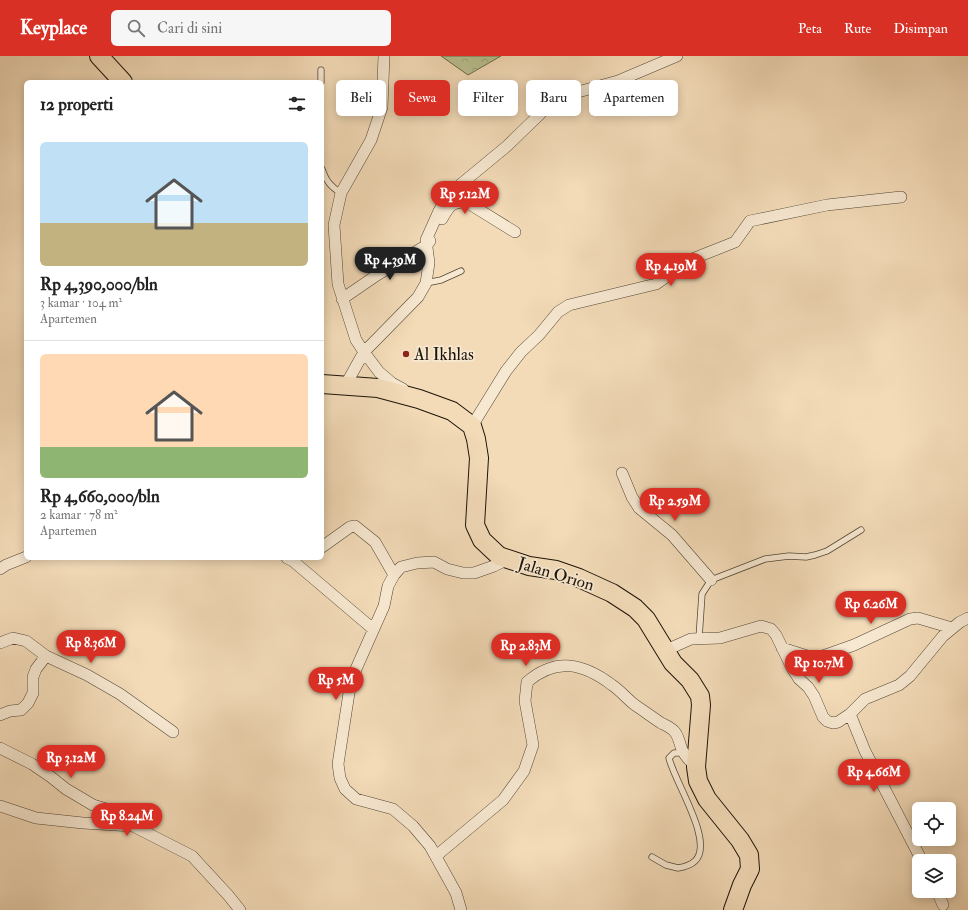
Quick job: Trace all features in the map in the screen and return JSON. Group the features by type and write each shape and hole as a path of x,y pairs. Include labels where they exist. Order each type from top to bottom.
{"highway":[{"path":"99,56 121,80"},
{"path":"324,386 378,388 419,399 452,411 472,426"},
{"name":"Jalan Orion","path":"472,426 479,458 475,526 482,540 499,556 529,566 556,570 580,578 612,593 635,608 646,619 673,664 690,680 700,696 701,705 696,767 698,780 707,799 740,840 749,855 750,869 742,885 733,910"}],"street":[{"path":"384,56 382,107 371,140 341,193 334,225 338,284 356,340 378,372 392,383 419,399"},
{"path":"345,386 364,352 418,296 426,284 429,263 426,240 439,211 455,189 507,146 540,114 548,104 556,98 618,81 676,56"},
{"path":"472,426 506,371 521,352 558,312 569,305 656,284 692,259 735,242 750,221 827,205 902,198"},
{"path":"342,299 377,275 427,245 436,234 447,210 453,204 460,202 468,203 515,232"},
{"path":"622,473 632,497 639,508 672,534 711,580"},
{"path":"324,546 350,527 355,526 375,542 394,575"},
{"path":"0,569 24,558"},
{"path":"461,910 456,893 430,846 413,826 393,809 356,799 346,789 340,778 338,764 349,693 356,668 384,606 388,586 394,575 401,567 417,563 434,562 463,573 474,573 508,559"},
{"path":"294,560 373,629"},
{"path":"664,651 691,639 720,638 761,626 771,629 776,635 799,679 814,696 823,718 833,723 838,722 850,714 866,699 899,685 910,676 943,636 952,628 968,618"},
{"path":"782,648 813,657 823,656 847,648 910,619 926,620 952,628"},
{"path":"0,643 14,638 26,641 46,656 87,675 120,694 173,732"},
{"path":"0,715 10,711 21,710 28,703 33,693 33,677 36,669 46,656"},
{"path":"436,856 503,800 524,771 533,745 525,702 527,682 538,673 565,665 576,666 603,678 633,704 673,730 684,753 696,767"},
{"path":"850,714 865,751 918,854"},
{"path":"0,748 32,764 66,789 93,805 113,811 133,826 192,856 228,894 240,910"},
{"path":"0,806 36,818 133,826"},
{"path":"940,898 943,905"}],"lane":[{"path":"321,70 321,80"},
{"path":"324,174 328,183 341,193"},
{"path":"426,284 441,280 461,271"},
{"path":"699,638 702,594 711,580 765,559 789,556 806,557 827,551 861,530"},
{"path":"652,857 666,865 678,868 696,861 700,852 701,844 698,830 669,758 674,753 684,753"}],"green space":[{"path":"441,56 501,56 468,75"}],"place":[{"name":"Al Ikhlas","path":"406,354"}]}
